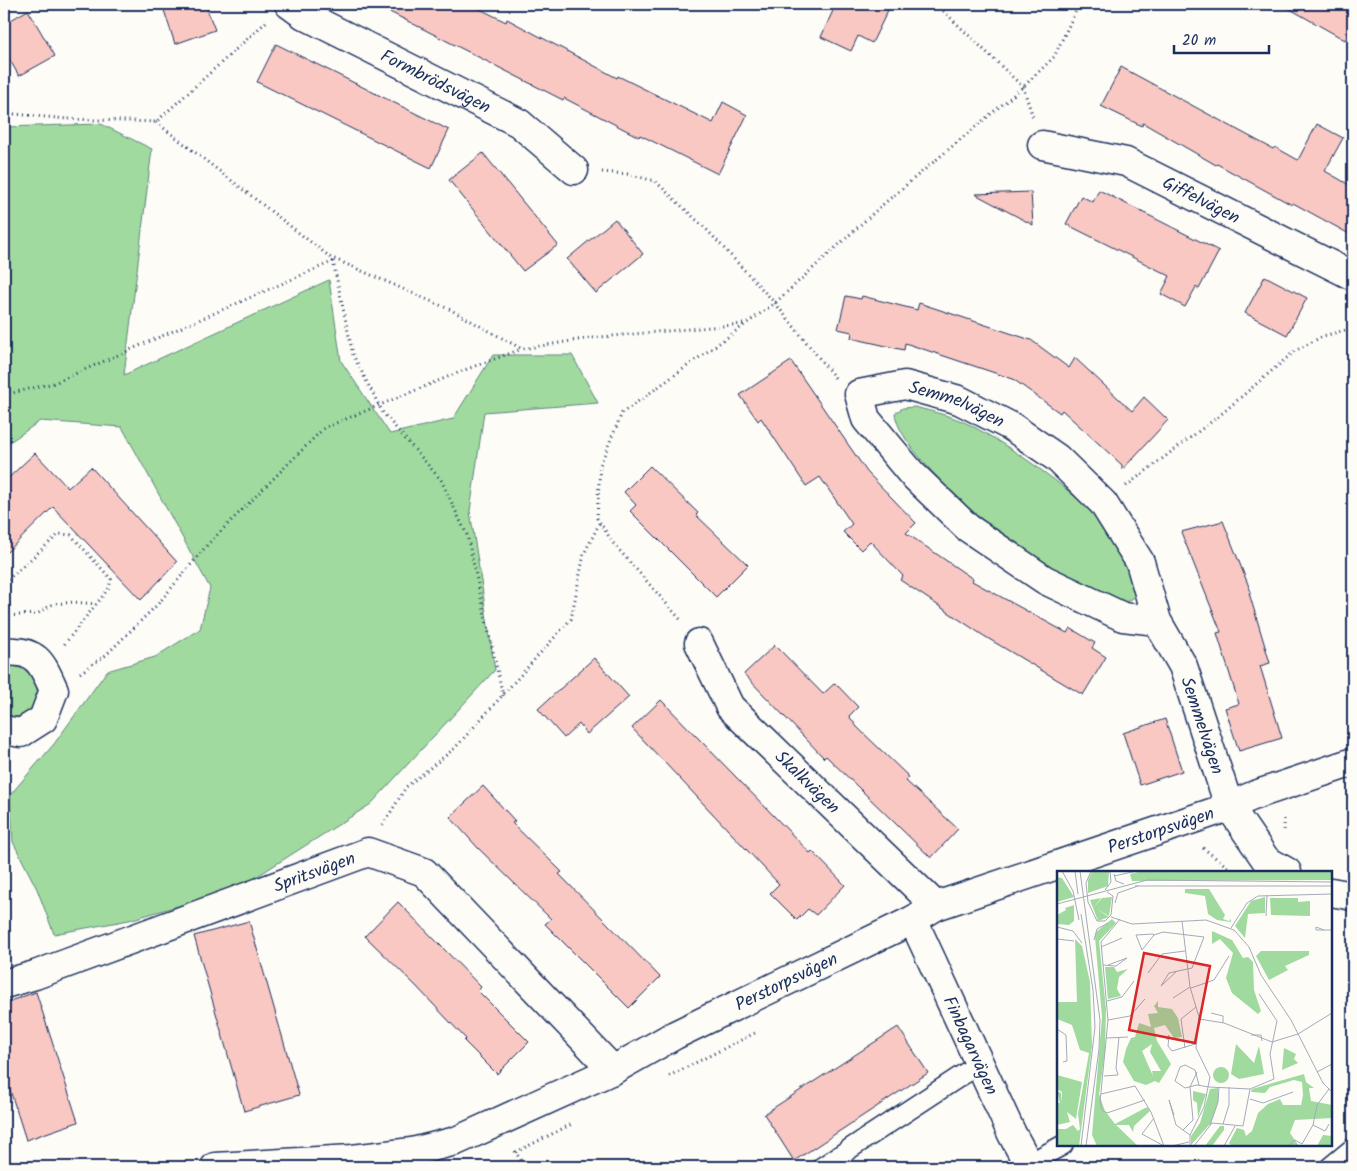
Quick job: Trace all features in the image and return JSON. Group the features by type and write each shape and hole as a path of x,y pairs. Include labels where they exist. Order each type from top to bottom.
{"street":[{"name":"Formbrödsvägen","path":"280,10 304,15 519,123 574,170"},
{"name":"Giffelvägen","path":"1042,145 1126,162 1353,276"},
{"name":"Semmelvägen","path":"859,394 905,385 959,400 1012,427 1057,458 1103,503 1140,562 1157,621 1183,666 1229,806 1276,866"},
{"path":"859,394 866,419 911,473 968,528 1045,580 1123,617 1157,621"},
{"name":"Skalkvägen","path":"699,643 730,707 936,906"},
{"path":"4,652 21,651 39,661 54,690 43,719 21,733 4,730"},
{"name":"Perstorpsvägen","path":"215,1167 352,1159 413,1160 613,1070 675,1035 913,920 936,906 1353,762"},
{"name":"Spritsvägen","path":"4,984 35,975 368,852 424,872 613,1070"},
{"path":"1332,892 1353,896"},
{"name":"Finbagarvägen","path":"913,920 979,1064 1029,1166"}],"lane":[{"path":"822,1167 979,1064"},
{"path":"1029,1166 1061,1146"},
{"path":"1330,1167 1353,1148"}],"path":[{"path":"936,4 1023,87 1042,145"},
{"path":"699,643 664,600 613,543 597,518 600,465 622,413 775,303 880,208 1023,87 1054,57 1080,4"},
{"path":"156,122 280,10"},
{"path":"4,113 67,119 156,122 335,261 451,310 522,349"},
{"path":"574,170 627,174 655,181 707,230 775,303 832,376 859,394"},
{"path":"4,395 54,383 335,261"},
{"path":"335,261 353,355 383,413 441,480 466,535 503,696"},
{"path":"54,690 106,654 126,636 158,604 208,544 324,428 379,404 522,349 590,338 744,324"},
{"path":"1103,503 1220,416 1295,351 1323,336 1353,328"},
{"path":"368,852 406,787 456,748 571,619 584,554 600,522"},
{"path":"4,584 59,534 72,535 111,579 109,588 58,653"},
{"path":"4,616 37,614 53,604 74,602 96,604"},
{"path":"1276,866 1284,836 1284,813"}],"green space":[{"path":"101,124 152,149 124,375 329,280 341,361 390,434 453,419 493,355 572,355 598,403 484,412 470,511 495,670 371,804 237,889 129,920 54,934 37,889 13,842 10,795 54,744 107,671 155,657 200,629 210,588 122,427 40,421 4,446 4,127"},
{"path":"915,407 950,417 987,434 1026,459 1066,489 1100,520 1117,541 1139,593 1125,603 1090,589 1045,566 999,534 953,493 932,471 900,430 895,413 903,408"},
{"path":"11,666 24,670 33,677 37,687 37,697 33,706 26,713 16,717 4,716 4,667"}],"building":[{"path":"162,4 205,4 215,30 175,44"},
{"path":"374,4 470,4 506,22 507,19 617,78 618,76 713,123 723,102 747,115 718,174 640,135 639,137 564,98 563,100"},
{"path":"836,4 891,4 872,43 858,36 851,51 821,37"},
{"path":"1281,4 1353,4 1353,24 1345,40"},
{"path":"28,10 55,56 19,76 4,50 4,24"},
{"path":"276,44 449,130 431,168 257,82"},
{"path":"1121,67 1273,149 1275,147 1298,160 1317,124 1343,138 1325,171 1353,187 1353,236 1293,203 1292,205 1216,165 1143,123 1142,126 1101,106"},
{"path":"483,153 558,245 523,271 449,180"},
{"path":"1099,190 1219,251 1199,289 1196,287 1185,307 1161,294 1170,276 1066,224 1081,196 1093,202"},
{"path":"1031,192 1033,225 975,194"},
{"path":"615,219 643,254 596,293 567,259"},
{"path":"1265,276 1307,298 1287,335 1245,313"},
{"path":"846,296 861,299 862,296 917,310 919,303 1031,340 1069,368 1075,358 1132,411 1144,397 1168,420 1122,470 1122,465 1062,410 1060,413 1013,379 905,343 904,350 851,338 852,332 838,329"},
{"path":"791,361 867,472 916,523 906,533 973,579 972,581 1067,633 1070,628 1095,643 1092,648 1106,657 1083,695 984,636 900,580 903,576 870,541 861,550 843,532 852,524 820,477 806,486 761,418 758,421 740,395"},
{"path":"35,453 68,488 91,467 177,562 141,600 53,507 4,555 4,482"},
{"path":"650,466 698,513 696,515 748,565 716,597 630,511 636,505 624,492"},
{"path":"1223,521 1251,592 1249,593 1270,663 1260,666 1282,738 1239,751 1225,708 1239,704 1217,633 1221,632 1181,532"},
{"path":"775,645 823,694 835,683 858,707 849,716 857,727 909,777 905,780 958,829 931,858 826,756 824,758 744,674"},
{"path":"594,658 629,697 587,734 579,724 564,738 538,709"},
{"path":"661,700 810,853 812,851 845,885 816,915 808,909 797,920 770,893 779,884 632,728"},
{"path":"1165,719 1182,771 1140,785 1123,733"},
{"path":"483,786 515,821 512,823 562,872 559,874 660,977 629,1008 545,924 551,919 478,848 450,817"},
{"path":"398,902 481,987 478,991 529,1042 497,1074 464,1041 466,1039 417,987 365,936"},
{"path":"249,921 299,1095 244,1111 194,936"},
{"path":"36,992 78,1122 26,1140 4,1071 4,1003"},
{"path":"898,1027 928,1073 794,1161 764,1114"}]}
